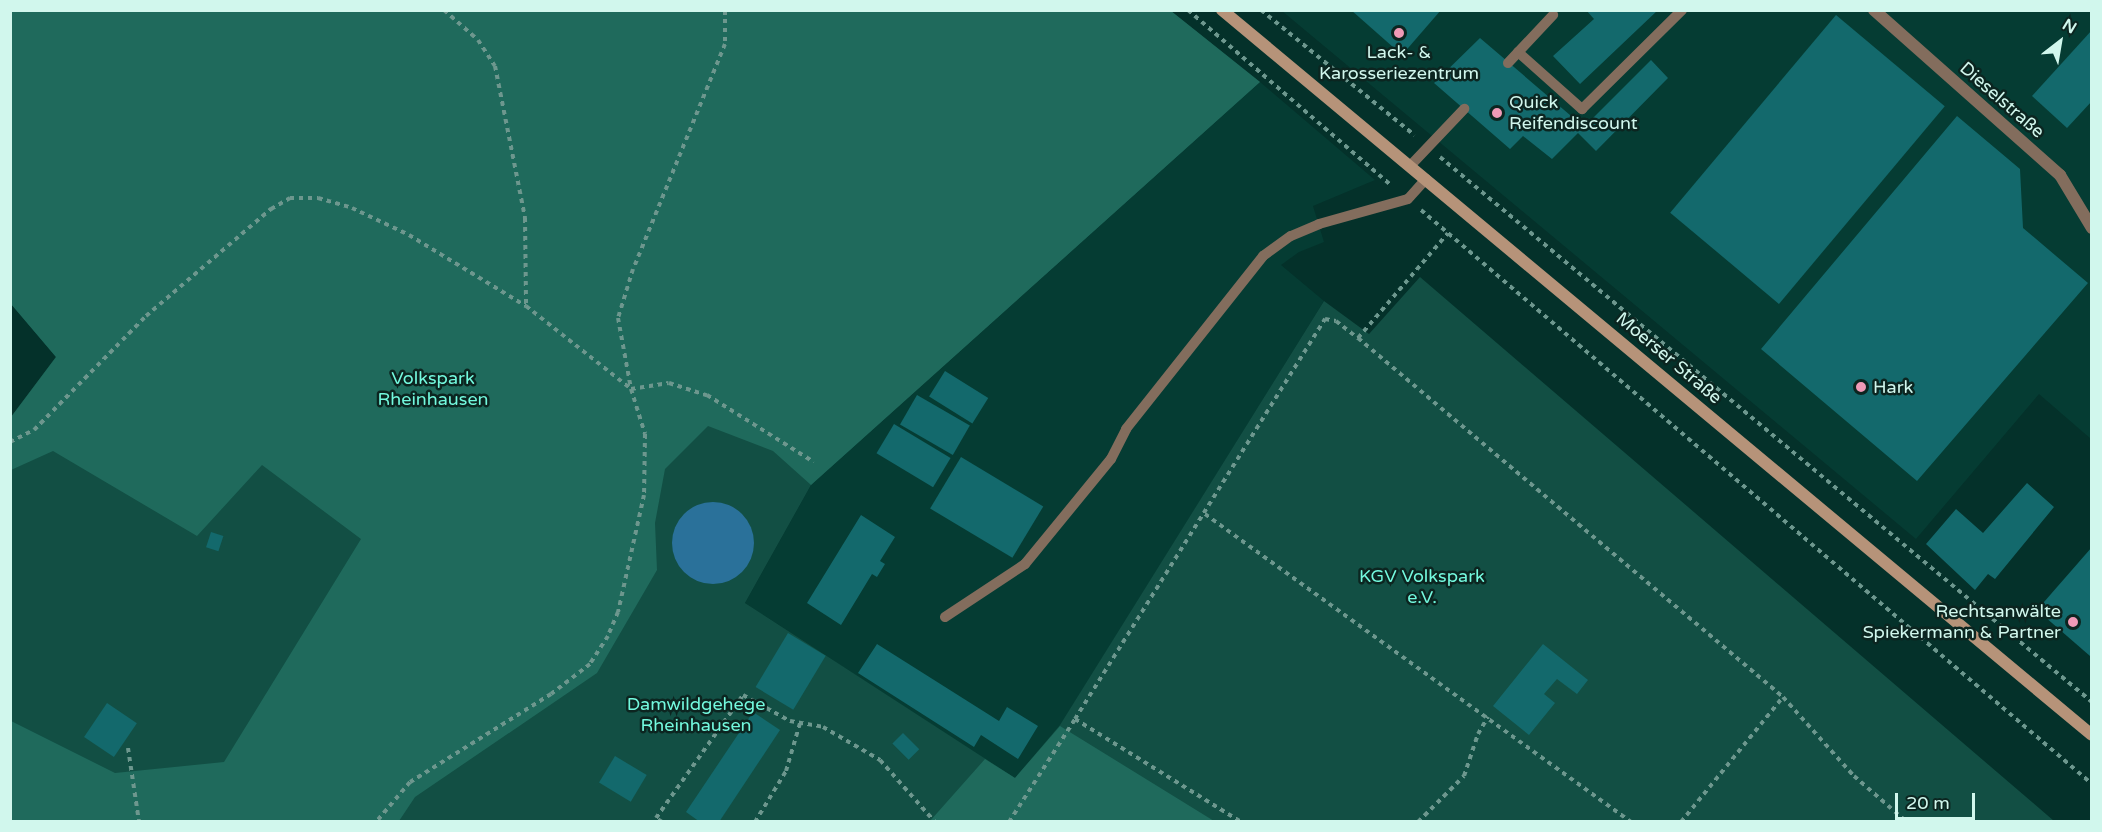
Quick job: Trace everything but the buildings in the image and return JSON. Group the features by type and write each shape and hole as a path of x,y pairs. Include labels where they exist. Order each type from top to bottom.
{"main road":[{"name":"Moerser Straße","path":"1222,10 2091,735"}],"street":[{"name":"Dieselstraße","path":"1874,10 2060,175 2091,228"}],"lane":[{"path":"1518,52 1582,109 1682,10"},
{"path":"1508,63 1553,15"},
{"path":"1410,166 1464,109"},
{"path":"945,617 1025,564 1111,459 1126,429 1263,256 1291,236 1319,224 1408,199 1426,179"}],"path":[{"path":"444,10 478,40 495,66 525,218 526,306"},
{"path":"376,822 410,782 551,694 590,664 608,636 618,612 644,495 645,434 631,389 618,318 633,268 725,44 725,10"},
{"path":"1188,10 2091,784"},
{"path":"1261,10 2091,702"},
{"path":"10,442 34,430 147,316 271,209 290,198 318,198 352,208 408,235 526,306 631,389 669,383 707,395 814,462"},
{"path":"1358,338 1448,233"},
{"path":"1009,822 1325,319 1336,321 1358,338 1783,697 1854,776 1907,822"},
{"path":"1204,514 1631,822"},
{"path":"662,822 656,818 743,695 800,723 823,727 880,760 935,822"},
{"path":"1681,822 1783,697"},
{"path":"1418,822 1464,776 1478,734 1488,717"},
{"path":"1075,719 1241,822"},
{"path":"755,822 786,771 800,735 800,723"},
{"path":"128,748 139,822"}],"shaded area":[{"path":"1282,11 2091,11 2091,439 2039,394 1916,539"},
{"path":"1260,82 1375,180 1313,206 1324,242 1299,252 1281,265 1324,301 1060,726 1015,779 745,603 811,485"}],"green space":[{"name":"Volkspark Rheinhausen","path":"11,10 1171,11 1260,82 811,485 773,451 708,426 665,469 655,523 657,570 597,673 415,797 399,821 11,821 11,721 115,773 224,762 361,539 262,465 197,536 53,451 11,470 11,417 56,357 11,304"},
{"name":"Volkspark Rheinhausen","path":"10,11 1171,11 1260,82 811,485 745,603 1015,778 1060,725 1324,301 1369,334 1420,277 2054,821 11,821 11,417 56,357 11,304"},
{"path":"1060,726 1214,821 930,821 985,759 1015,778"}],"water":[{"path":"713,502 729,505 742,514 751,527 754,543 751,559 742,572 729,581 713,584 697,581 684,572 675,559 672,543 675,527 684,514 697,505"}],"place":[{"name":"Lack- & Karosseriezentrum","path":"1399,33"},
{"name":"Quick Reifendiscount","path":"1497,113"},
{"name":"Hark","path":"1861,387"},
{"name":"Rechtsanwälte Spiekermann & Partner","path":"2073,622"}],"park label":[{"name":"KGV Volkspark e.V.","path":"1422,587"},
{"name":"Damwildgehege Rheinhausen","path":"696,715"}]}
